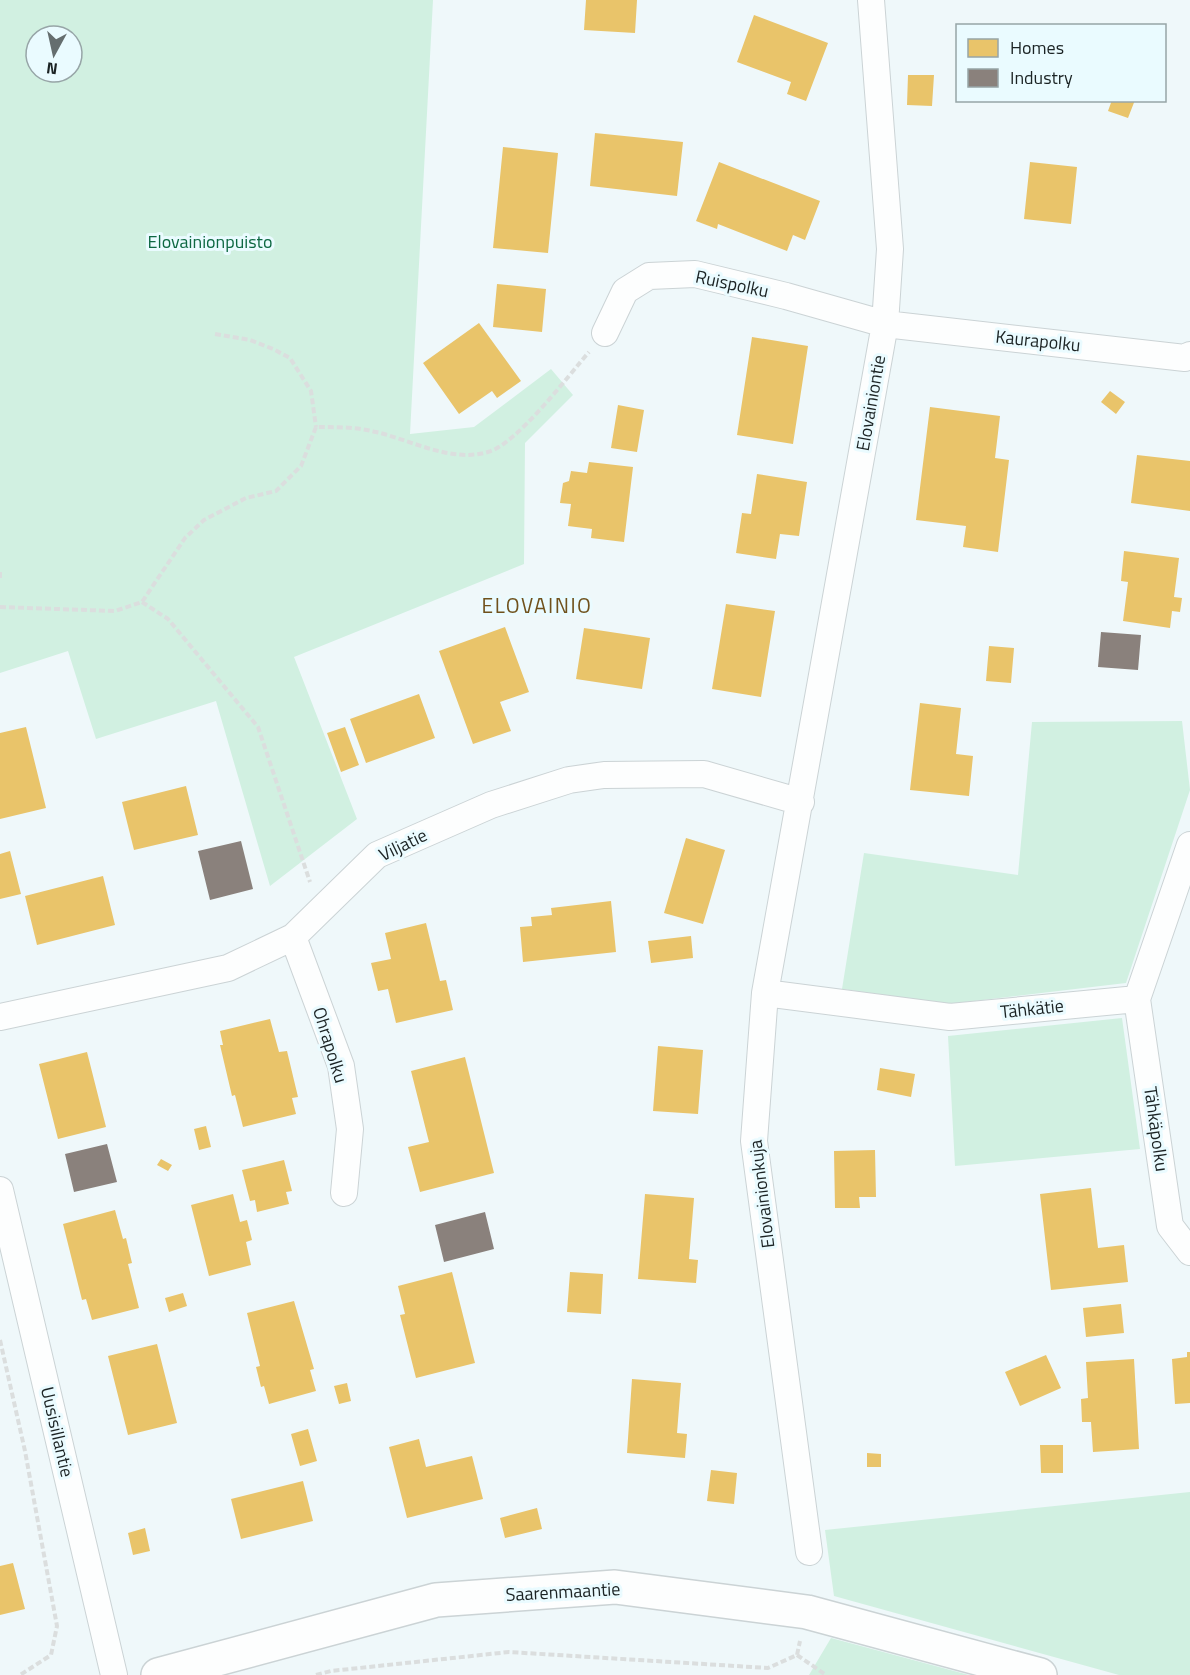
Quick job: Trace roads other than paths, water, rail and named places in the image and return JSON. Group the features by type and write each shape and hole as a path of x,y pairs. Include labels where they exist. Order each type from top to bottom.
{"street":[{"name":"Elovainiontie","path":"801,802 885,324 890,249 871,0"},
{"name":"Ruispolku","path":"605,333 625,291 649,276 695,274 786,296 885,324"},
{"name":"Kaurapolku","path":"885,324 1185,357 1190,355"},
{"name":"Viljatie","path":"0,1017 228,968 293,937 377,855 491,805 569,780 604,775 704,774 801,802"},
{"name":"Elovainionkuja","path":"801,802 765,993 754,1141 809,1552"},
{"path":"1137,999 1190,845"},
{"name":"Ohrapolku","path":"293,937 341,1066 350,1129 344,1192"},
{"name":"Tähkätie","path":"765,993 950,1017 1137,999"},
{"name":"Tähkäpolku","path":"1137,999 1170,1226 1190,1252"},
{"name":"Uusisillantie","path":"0,1190 114,1675"},
{"name":"Saarenmaantie","path":"158,1675 436,1600 615,1587 807,1612 1040,1675"}],"district":[{"name":"ELOVAINIO","path":"537,606"}],"park label":[{"name":"Elovainionpuisto","path":"210,242"}]}
